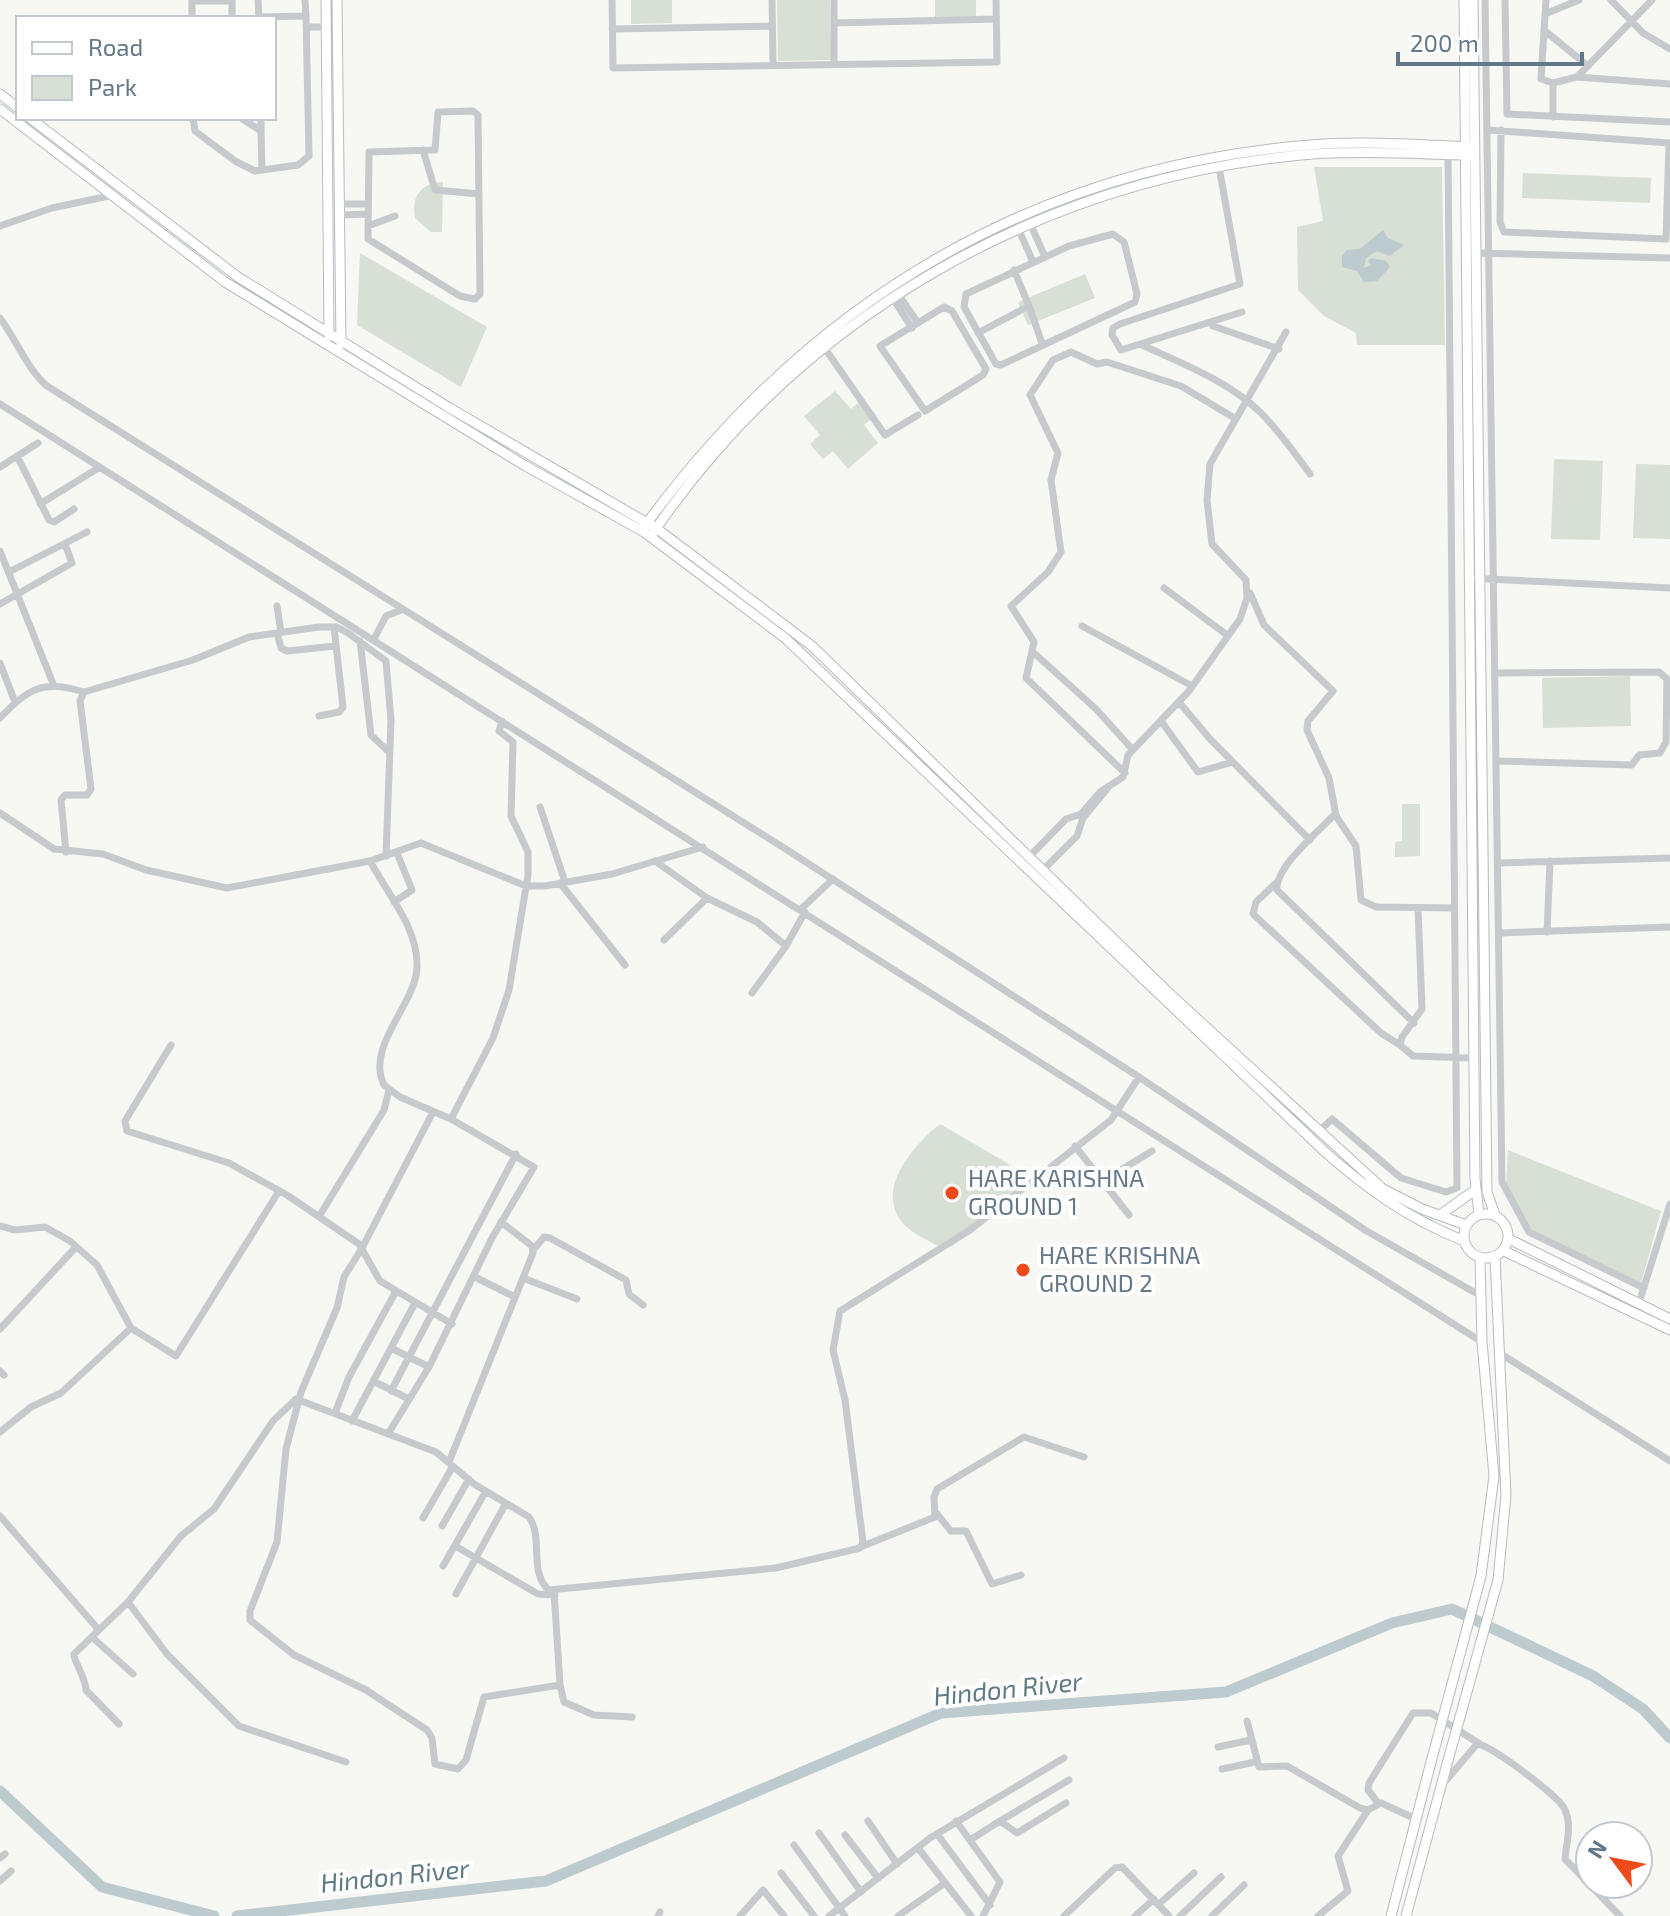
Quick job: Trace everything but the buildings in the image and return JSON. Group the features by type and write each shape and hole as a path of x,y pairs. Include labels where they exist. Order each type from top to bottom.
{"street":[{"path":"192,0 232,1"},
{"path":"193,120 195,131 235,161 255,171 298,165 309,156 305,0"},
{"path":"326,0 329,347"},
{"path":"337,0 342,209 341,354"},
{"path":"612,0 613,68 834,62 997,62 996,0"},
{"path":"772,0 773,64"},
{"path":"834,0 834,62"},
{"path":"1029,854 1048,866 1169,993 1324,1125 1401,1178 1446,1192 1454,1191 1458,1176 1464,1057 1476,253 1464,0"},
{"path":"1473,0 1457,500 1453,908 1479,1214"},
{"path":"1485,0 1498,761 1501,1167 1504,1192 1532,1235 1642,1295 1670,1319"},
{"path":"1505,0 1507,114 1670,122"},
{"path":"1546,0 1541,79 1553,83 1577,77 1670,84"},
{"path":"1545,14 1579,0"},
{"path":"1611,0 1643,33 1670,49"},
{"path":"1577,77 1652,0"},
{"path":"276,17 306,16"},
{"path":"834,23 996,19"},
{"path":"612,29 772,26"},
{"path":"306,27 326,27"},
{"path":"1544,30 1588,66"},
{"path":"1553,83 1553,117"},
{"path":"0,94 16,106"},
{"path":"0,109 109,196 225,282 524,465 649,529"},
{"path":"439,111 476,113 480,294 475,299 460,296 369,242 369,152 423,150 437,147 439,111"},
{"path":"33,120 227,269 649,529 812,646 1029,854 1371,1193 1430,1227 1464,1241 1480,1258 1482,1342 1494,1476 1481,1576 1391,1916"},
{"path":"244,120 261,131"},
{"path":"261,120 262,170"},
{"path":"327,129 340,129"},
{"path":"1476,253 1667,258 1670,143 1488,130"},
{"path":"1501,130 1500,222 1504,232 1668,239"},
{"path":"649,529 708,444 802,351 856,309 966,240 1082,193 1206,158 1322,144 1470,151"},
{"path":"423,150 435,190 479,194"},
{"path":"649,529 753,410 824,347 941,266 1018,228 1145,182 1219,167 1303,155 1448,150"},
{"path":"1406,1916 1498,1580 1506,1495 1498,1352 1500,1254 1509,1239 1504,1222 1495,1215 1487,1192 1473,578 1457,500 1448,150"},
{"path":"1219,167 1240,284 1113,328 1112,335 1121,350 1210,325 1242,312"},
{"path":"1489,175 1501,176"},
{"path":"0,226 52,208 109,196"},
{"path":"342,209 368,204"},
{"path":"342,209 368,214"},
{"path":"368,226 395,216"},
{"path":"1030,223 1045,257"},
{"path":"1018,228 1033,262"},
{"path":"1116,234 1124,242 1137,294 1130,306 998,365 964,307 963,298 1045,257 1116,234"},
{"path":"1014,270 1042,343"},
{"path":"895,296 915,326"},
{"path":"978,333 1029,306"},
{"path":"944,307 949,308 986,369 983,375 925,411 879,348 915,326 944,307"},
{"path":"0,318 47,386 833,879 1139,1077 1365,1230 1481,1296"},
{"path":"1210,325 1279,349"},
{"path":"1286,332 1279,349 1210,464 1209,522 1216,552 1242,574 1255,611 1264,625 1333,691 1307,725 1329,778 1335,814 1356,846 1361,900 1376,907 1453,908"},
{"path":"1142,345 1208,376 1248,402 1281,434 1310,474"},
{"path":"824,347 885,435 918,415"},
{"path":"1125,773 1026,678 1034,642 1011,606 1048,572 1061,552 1051,480 1058,453 1029,398 1033,386 1053,360 1071,352 1097,364 1107,362 1161,378 1236,419"},
{"path":"0,404 1482,1342"},
{"path":"0,467 38,443"},
{"path":"17,456 52,522 74,509"},
{"path":"40,504 100,467"},
{"path":"9,572 87,532"},
{"path":"0,604 72,563 65,544"},
{"path":"0,551 54,686"},
{"path":"1473,578 1670,588"},
{"path":"1164,588 1227,635"},
{"path":"1029,854 1066,819 1081,814 1125,773 1126,759 1192,686 1246,608 1248,588"},
{"path":"277,606 281,648 287,651 335,646"},
{"path":"374,639 386,616 401,610"},
{"path":"1082,626 1192,686"},
{"path":"319,716 339,712 343,707 334,627"},
{"path":"0,718 28,692 54,686 84,692 193,660 249,637 334,627 360,641 386,661 391,720 386,856"},
{"path":"360,641 371,735 389,752"},
{"path":"1034,653 1096,709 1133,750"},
{"path":"0,663 15,702"},
{"path":"1496,673 1659,672 1667,679 1666,742 1660,753 1639,755 1632,765 1498,761"},
{"path":"66,852 61,800 65,795 87,795 91,789 80,701 84,692"},
{"path":"1179,702 1310,840"},
{"path":"451,1119 493,1038 509,990 526,886 528,852 511,816 513,742 499,731 502,721"},
{"path":"1161,721 1198,772 1233,762"},
{"path":"1048,866 1077,836 1083,818 1108,787"},
{"path":"540,807 562,883 625,965"},
{"path":"0,813 43,844 66,852 103,854 146,870 227,888 241,888 314,869 370,861 426,843 526,886 562,883 703,847"},
{"path":"1335,814 1256,902 1253,914 1381,1033 1413,1056 1464,1057"},
{"path":"394,902 412,890 397,853"},
{"path":"1499,863 1670,858"},
{"path":"370,861 413,939 417,969 380,1063 381,1078 389,1090 516,1154 531,1163 533,1171 501,1222 429,1367 388,1434"},
{"path":"655,861 707,898 757,922 786,946"},
{"path":"1547,932 1550,861"},
{"path":"752,993 786,946 803,911 833,879"},
{"path":"1277,882 1277,890 1414,1023"},
{"path":"664,940 707,898"},
{"path":"1400,1045 1402,1037 1422,1009 1418,908"},
{"path":"1499,933 1670,927"},
{"path":"171,1045 125,1121 124,1128 147,1140 229,1163 320,1215 362,1248 376,1278 452,1324"},
{"path":"863,1546 845,1400 832,1342 840,1311 970,1230 1119,1112 1139,1077"},
{"path":"320,1215 384,1110 389,1090"},
{"path":"433,1112 344,1277 334,1316 301,1399 286,1449 279,1535 250,1611 253,1624 294,1655 366,1690 427,1730 432,1738 435,1764 440,1767 458,1769 464,1765 484,1697 560,1685"},
{"path":"1324,1125 1383,1189 1466,1225"},
{"path":"1075,1146 1129,1215"},
{"path":"1103,1181 1152,1151"},
{"path":"391,1391 516,1154"},
{"path":"1440,1215 1475,1190"},
{"path":"0,1226 15,1230 45,1227 76,1247 106,1278 131,1328 172,1354 179,1354 279,1191"},
{"path":"1642,1295 1670,1204"},
{"path":"1464,1241 1466,1225 1479,1214 1495,1215"},
{"path":"501,1222 534,1249"},
{"path":"423,1518 451,1464 534,1249 544,1237 626,1280 629,1294 643,1305"},
{"path":"1509,1239 1642,1295"},
{"path":"0,1329 76,1247"},
{"path":"1480,1258 1500,1254 1670,1330"},
{"path":"475,1277 515,1297"},
{"path":"523,1278 577,1299"},
{"path":"335,1413 349,1377 396,1291"},
{"path":"352,1421 415,1303"},
{"path":"0,1432 31,1407 61,1393 131,1328"},
{"path":"391,1348 429,1367"},
{"path":"1498,1352 1670,1461"},
{"path":"373,1381 409,1399"},
{"path":"119,1724 90,1696 85,1687 86,1677 73,1657 128,1602 181,1536 214,1509 273,1421 288,1404 301,1399 436,1452 469,1479 532,1521 539,1575 554,1593 560,1685 564,1702 576,1710 604,1716 632,1717"},
{"path":"1021,1575 992,1584 966,1531 947,1529 937,1514 934,1497 937,1489 1024,1437 1084,1457"},
{"path":"442,1526 469,1479"},
{"path":"443,1566 457,1547 486,1491"},
{"path":"456,1594 506,1503"},
{"path":"457,1547 538,1594 554,1593 776,1568 863,1546 937,1514"},
{"path":"0,1516 98,1629"},
{"path":"128,1602 167,1654 239,1726 346,1762"},
{"path":"92,1637 133,1674"},
{"path":"1416,1819 1378,1803 1368,1790 1369,1783 1413,1713 1431,1713 1480,1744 1562,1805 1568,1827 1565,1859 1620,1916"},
{"path":"1247,1721 1255,1762 1262,1768 1287,1766 1368,1810"},
{"path":"1218,1747 1251,1740"},
{"path":"1441,1785 1470,1750 1480,1744"},
{"path":"829,1916 956,1821 1064,1758"},
{"path":"1222,1769 1255,1762"},
{"path":"970,1840 1069,1780"},
{"path":"1000,1821 1017,1833 1066,1803"},
{"path":"1318,1916 1348,1891 1338,1856 1368,1810 1378,1803"},
{"path":"868,1821 897,1864"},
{"path":"956,1821 1000,1882 983,1916"},
{"path":"819,1833 861,1892"},
{"path":"937,1834 990,1905"},
{"path":"845,1835 878,1878"},
{"path":"794,1845 845,1916"},
{"path":"918,1848 971,1916"},
{"path":"1064,1916 1115,1868 1127,1871 1169,1916"},
{"path":"0,1881 11,1871"},
{"path":"781,1873 814,1916"},
{"path":"1135,1916 1194,1873"},
{"path":"1180,1916 1221,1877"},
{"path":"898,1916 945,1883"},
{"path":"1212,1916 1244,1885"},
{"path":"740,1916 763,1890 784,1916"}],"green space":[{"path":"631,0 672,0 672,23 631,24"},
{"path":"777,0 830,0 831,60 778,61"},
{"path":"935,0 976,0 976,17 935,17"},
{"path":"1314,167 1442,167 1445,345 1357,345 1356,333 1324,316 1298,290 1297,227 1323,221"},
{"path":"1523,173 1651,178 1650,203 1522,198"},
{"path":"443,182 442,232 431,232 415,218 416,197 423,188"},
{"path":"360,253 487,327 461,387 357,325"},
{"path":"1085,274 1095,298 1028,325 1018,302"},
{"path":"835,391 851,409 863,399 876,415 864,425 878,443 848,469 833,451 823,459 810,444 820,435 804,416"},
{"path":"1554,459 1603,461 1600,540 1551,539"},
{"path":"1636,464 1670,465 1670,539 1633,538"},
{"path":"1630,676 1631,726 1543,728 1542,678"},
{"path":"1402,804 1420,804 1420,856 1395,857 1395,842 1402,841"},
{"name":"HARE KARISHNA GROUND 1","path":"940,1124 1007,1163 1025,1182 968,1228 938,1246 904,1225 894,1208 893,1194 901,1168 919,1143"},
{"path":"1508,1150 1661,1211 1641,1284 1533,1234 1506,1187"}],"shaded area":[{"path":"1383,230 1388,238 1404,245 1390,256 1377,251 1366,258 1364,268 1371,265 1368,261 1371,258 1386,261 1390,267 1377,281 1364,282 1357,271 1342,267 1342,256 1347,250 1360,249"}],"waterway":[{"name":"Hindon River","path":"237,1916 546,1881 941,1713 1226,1692 1392,1623 1452,1609 1593,1676 1643,1709 1670,1738"},
{"name":"Hindon River","path":"0,1791 102,1887 214,1916"}],"place":[{"name":"HARE KARISHNA GROUND 1","path":"952,1193"},
{"name":"HARE KRISHNA GROUND 2","path":"1023,1270"}]}
